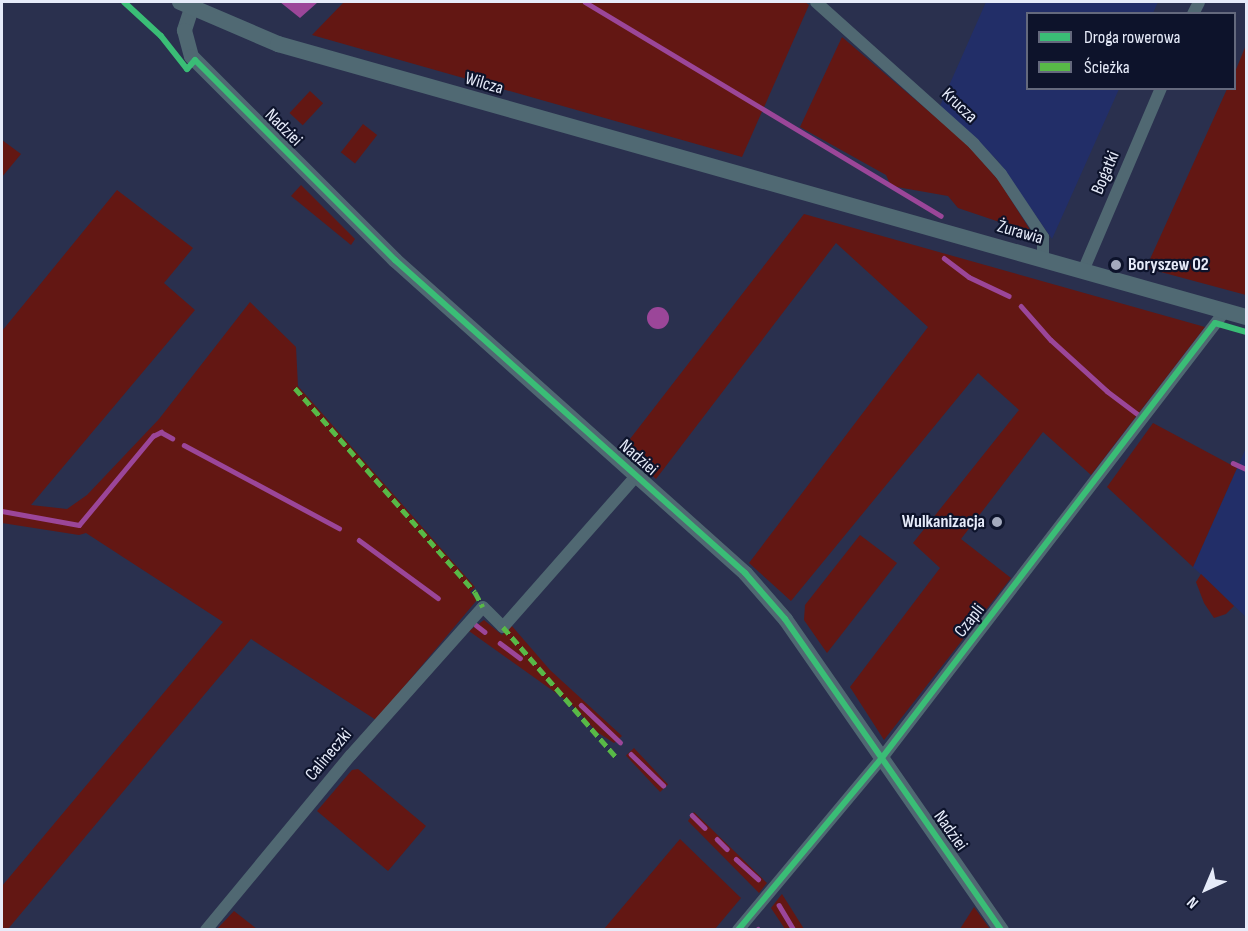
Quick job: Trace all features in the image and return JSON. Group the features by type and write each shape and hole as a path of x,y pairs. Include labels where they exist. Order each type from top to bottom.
{"main road":[{"name":"Wilcza","path":"186,5 278,44 783,187"},
{"name":"Żurawia","path":"783,187 1083,271 1220,317 1246,317"}],"street":[{"name":"Krucza","path":"816,2 934,107 1002,174 1043,237 1043,260"},
{"name":"Nadziei","path":"186,5 184,38 195,60 395,260 745,573 785,619 1001,930"},
{"name":"Bogatki","path":"1083,271 1160,90"},
{"name":"Czapli","path":"738,930 881,759 1220,317"},
{"name":"Calineczki","path":"206,930 351,755 483,607 503,627 636,476"}],"shaded area":[{"path":"280,2 318,2 300,18"},
{"path":"344,2 805,2 809,5 742,157 312,35"},
{"path":"986,2 1158,2 1153,12 1026,12 1026,90 1119,90 1052,239 998,161 940,106"},
{"path":"842,37 967,144 999,181 1032,233 958,208 948,196 891,186 886,175 800,127"},
{"path":"1246,45 1246,295 1146,268 1227,90 1236,90 1236,70"},
{"path":"310,91 323,103 303,125 290,113"},
{"path":"363,124 377,135 355,163 341,152"},
{"path":"2,140 21,154 2,177"},
{"path":"301,185 355,239 351,245 291,196"},
{"path":"117,190 193,248 164,283 195,310 31,505 67,509 87,495 159,419 250,302 296,347 298,386 475,587 470,592 477,600 376,720 251,639 8,929 2,930 2,886 223,622 86,533 79,535 2,523 2,331"},
{"path":"804,214 1205,327 1091,475 1043,432 961,539 1011,578 884,740 850,687 940,568 913,543 1019,410 978,373 791,601 749,563 928,327 836,243 656,479 623,448"},
{"path":"658,307 666,310 669,318 666,326 658,329 650,326 647,318 650,310"},
{"path":"1153,423 1237,468 1193,567 1107,487"},
{"path":"1246,448 1246,617 1193,567"},
{"path":"860,535 897,563 827,653 804,620 805,605"},
{"path":"1201,574 1234,606 1226,614 1214,618 1204,603 1196,582"},
{"path":"484,620 502,635 511,625 550,670 622,736 614,743 597,732 570,703 469,631"},
{"path":"634,748 668,785 660,792 626,756"},
{"path":"358,769 426,826 388,871 317,811 352,770"},
{"path":"694,812 767,883 759,893 688,821"},
{"path":"680,839 741,898 715,929 604,929"},
{"path":"782,894 804,929 785,929 771,908"},
{"path":"974,907 990,929 960,929"},
{"path":"234,911 257,929 217,929"}],"waterway":[{"path":"585,2 941,216"},
{"path":"944,258 969,277 1009,296"},
{"path":"1021,306 1051,340 1107,391 1138,414"},
{"path":"2,511 79,525 153,436 161,432 172,438"},
{"path":"184,445 339,528"},
{"path":"1233,463 1246,469"},
{"path":"359,540 438,598"},
{"path":"476,625 485,632"},
{"path":"500,643 520,658"},
{"path":"581,705 620,742"},
{"path":"631,754 663,785"},
{"path":"692,815 705,828"},
{"path":"717,839 727,849"},
{"path":"736,859 758,879"},
{"path":"779,905 794,930"}],"marked path":[{"path":"295,388 475,592 483,607"},
{"path":"503,627 616,757"}],"cycle path":[{"path":"124,2 161,36 187,69 195,60 395,260 745,573 785,619 1001,930"},
{"path":"738,930 881,759 1215,323 1246,332"}],"place":[{"name":"Boryszew 02","path":"1116,265"},
{"name":"Wulkanizacja","path":"997,522"}]}
